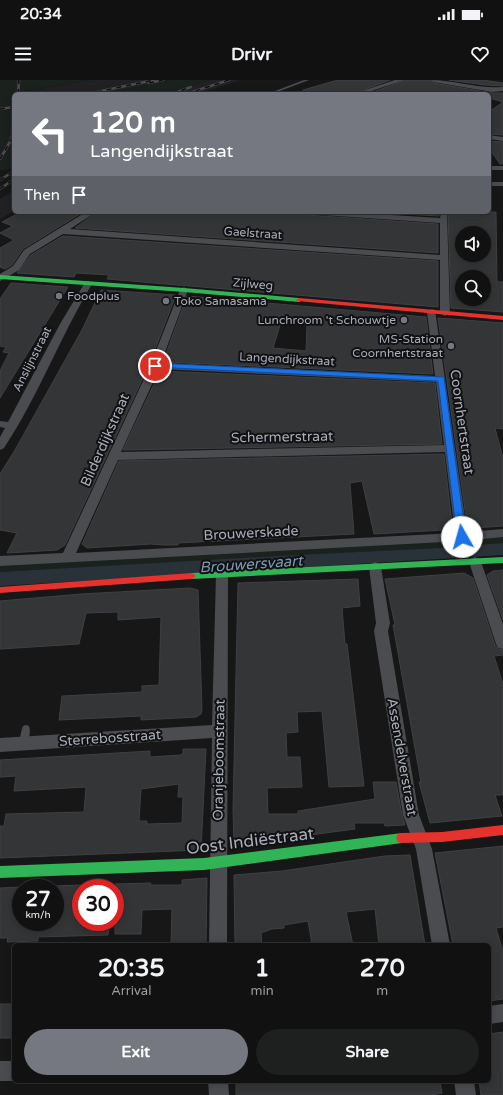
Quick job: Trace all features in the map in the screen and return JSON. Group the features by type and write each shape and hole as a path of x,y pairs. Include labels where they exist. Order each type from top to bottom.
{"street":[{"path":"362,92 400,80"},
{"path":"433,80 490,92 503,89"},
{"path":"374,88 383,92"},
{"path":"491,137 503,139"},
{"path":"491,168 503,168"},
{"path":"491,184 503,184"},
{"path":"0,278 16,268 27,252 89,214"},
{"path":"375,214 444,216 446,313"},
{"name":"Gaelstraat","path":"61,231 444,258"},
{"name":"Zijlweg","path":"0,278 184,290 503,318"},
{"name":"Anslijnstraat","path":"0,446 12,426 48,353 88,284"},
{"name":"Bilderdijkstraat","path":"67,558 155,366 184,290"},
{"name":"Coornhertstraat","path":"432,312 462,537"},
{"name":"Langendijkstraat","path":"155,366 441,379"},
{"path":"0,424 12,426"},
{"name":"Schermerstraat","path":"115,456 450,448"},
{"name":"Brouwerskade","path":"0,561 462,537 503,533"},
{"path":"0,590 222,575 503,560"},
{"path":"476,562 503,644"},
{"name":"Assendelverstraat","path":"375,567 383,623 381,631 411,815 424,849 441,943"},
{"name":"Oranjeboomstraat","path":"218,943 219,731 222,575"},
{"name":"Sterrebosstraat","path":"0,745 219,731"},
{"name":"Oost Indiëstraat","path":"0,872 204,864 397,838 442,837 503,830"},
{"path":"491,1015 503,1013"},
{"path":"0,1071 12,1071"},
{"path":"218,1083 219,1095"},
{"path":"464,1083 466,1095"}],"lane":[{"path":"273,92 308,80"},
{"path":"24,743 26,728"}],"shaded area":[{"path":"0,80 15,80 14,92 12,92 12,104 0,106"},
{"path":"15,80 22,80 22,92 14,92"},
{"path":"22,80 90,80 21,92"},
{"path":"91,80 171,80 115,92 22,92"},
{"path":"171,80 209,80 173,92 115,92"},
{"path":"209,80 241,80 204,92 173,92"},
{"path":"12,104 12,109 0,110 0,106"},
{"path":"12,109 8,137 0,154 0,111"},
{"path":"12,115 12,144 0,164 0,154 8,137"},
{"path":"12,144 12,169 0,170 0,164"},
{"path":"12,191 12,212 0,219 0,199"},
{"path":"503,536 503,543 456,547 0,572 0,565"}],"water":[{"name":"Brouwersvaart","path":"503,543 503,555 0,586 0,572 439,548"}],"building":[{"path":"338,80 390,80 357,92 303,92 303,90"},
{"path":"405,80 429,80 433,83 486,92 373,92"},
{"path":"449,80 482,80 503,83 503,86 485,85"},
{"path":"491,93 503,93 503,102 491,99"},
{"path":"503,102 503,135 491,134 491,111"},
{"path":"491,141 503,142 503,164 500,164 491,151"},
{"path":"491,212 496,212 497,282 503,282 503,312 451,308 448,214 491,214"},
{"path":"17,214 80,214 23,249 12,265 5,269 0,267 0,248 14,240 0,233 13,226 2,222"},
{"path":"94,214 292,214 438,224 438,253 75,228"},
{"path":"403,214 439,214 439,216"},
{"path":"63,236 438,261 438,307 107,279 109,275 76,273 74,277 17,273 31,255"},
{"path":"11,283 68,287 0,398 0,371 9,353 3,352 6,347 0,346 0,299"},
{"path":"101,290 176,295 149,365 65,545 57,550 7,553 17,533 0,530 0,474 83,328"},
{"path":"187,296 426,317 433,374 163,362","holes":["281,322 307,325 306,351 273,348"]},
{"path":"438,318 503,323 503,429 495,428 503,458 503,526 474,528 467,524"},
{"path":"160,371 435,383 442,444 123,450"},
{"path":"444,454 452,524 444,530 374,534 362,481 350,483 354,534 178,543 178,545 151,544 87,548 82,544 119,461"},
{"path":"503,570 503,620 487,575 493,571"},
{"path":"464,573 473,578 495,645 498,649 503,650 503,655 494,656 503,684 503,795 495,795 502,816 430,823 419,782 421,782 393,625 395,625 385,579"},
{"path":"358,579 360,606 342,608 345,644 347,644 364,786 329,787 322,711 297,712 298,732 286,733 287,757 300,757 302,787 267,788 268,814 298,814 298,811 375,799 373,782 396,782 405,825 385,826 384,823 354,823 355,829 234,845 233,810 238,583"},
{"path":"190,588 198,590 202,710 201,714 196,717 141,720 141,716 59,720 62,696 142,692 142,686 159,685 161,617 118,620 118,612 86,613 79,644 0,649 0,601 81,594"},
{"path":"183,749 206,749 201,850 0,858 0,826 4,826 6,814 84,812 86,787 14,791 16,776 0,777 0,760 150,751 150,757 181,755 183,753","holes":["179,784 178,797 183,797 182,823 147,824 147,821 139,821 141,789"]},
{"path":"503,846 503,927 496,928 503,951 503,999 491,1001 491,943 453,943 435,853"},
{"path":"410,855 425,943 379,943 375,909 346,912 353,943 312,943 308,921 284,925 284,928 272,929 261,933 262,943 235,943 234,875 282,871 385,856"},
{"path":"207,878 206,943 171,943 172,909 142,910 141,934 115,934 115,931 124,931 124,884 151,883 150,885 182,885 182,880"},
{"path":"72,885 72,931 109,931 108,935 38,937 38,941 7,942 8,938 0,938 0,888 12,887 12,931 64,931 64,886"},
{"path":"0,1004 12,1004 12,1038 0,1038"},
{"path":"503,1032 503,1095 481,1095 479,1083 491,1083 491,1034"},
{"path":"236,1083 440,1083 442,1093 433,1095 236,1095"}],"railway":[{"path":"18,92 19,80"},
{"path":"97,92 154,80"},
{"path":"149,83 163,80"},
{"path":"192,92 229,80"},
{"path":"177,92 191,87"},
{"path":"0,109 12,107"},
{"path":"0,159 12,136"},
{"path":"0,180 12,172"},
{"path":"0,189 12,180"}],"traffic: fast":[{"path":"0,277 299,300"},
{"path":"192,576 503,560"},
{"path":"0,872 204,864 402,838"}],"traffic: jam":[{"path":"299,300 503,318"},
{"path":"0,590 192,576"},
{"path":"402,838 442,837 503,830"}],"place":[{"name":"Foodplus","path":"59,296"},
{"name":"Toko Samasama","path":"166,301"},
{"name":"Lunchroom 't Schouwtje","path":"404,320"},
{"name":"MS-Station Coornhertstraat","path":"451,346"}],"route":[{"path":"155,366 441,379 462,537"}]}
